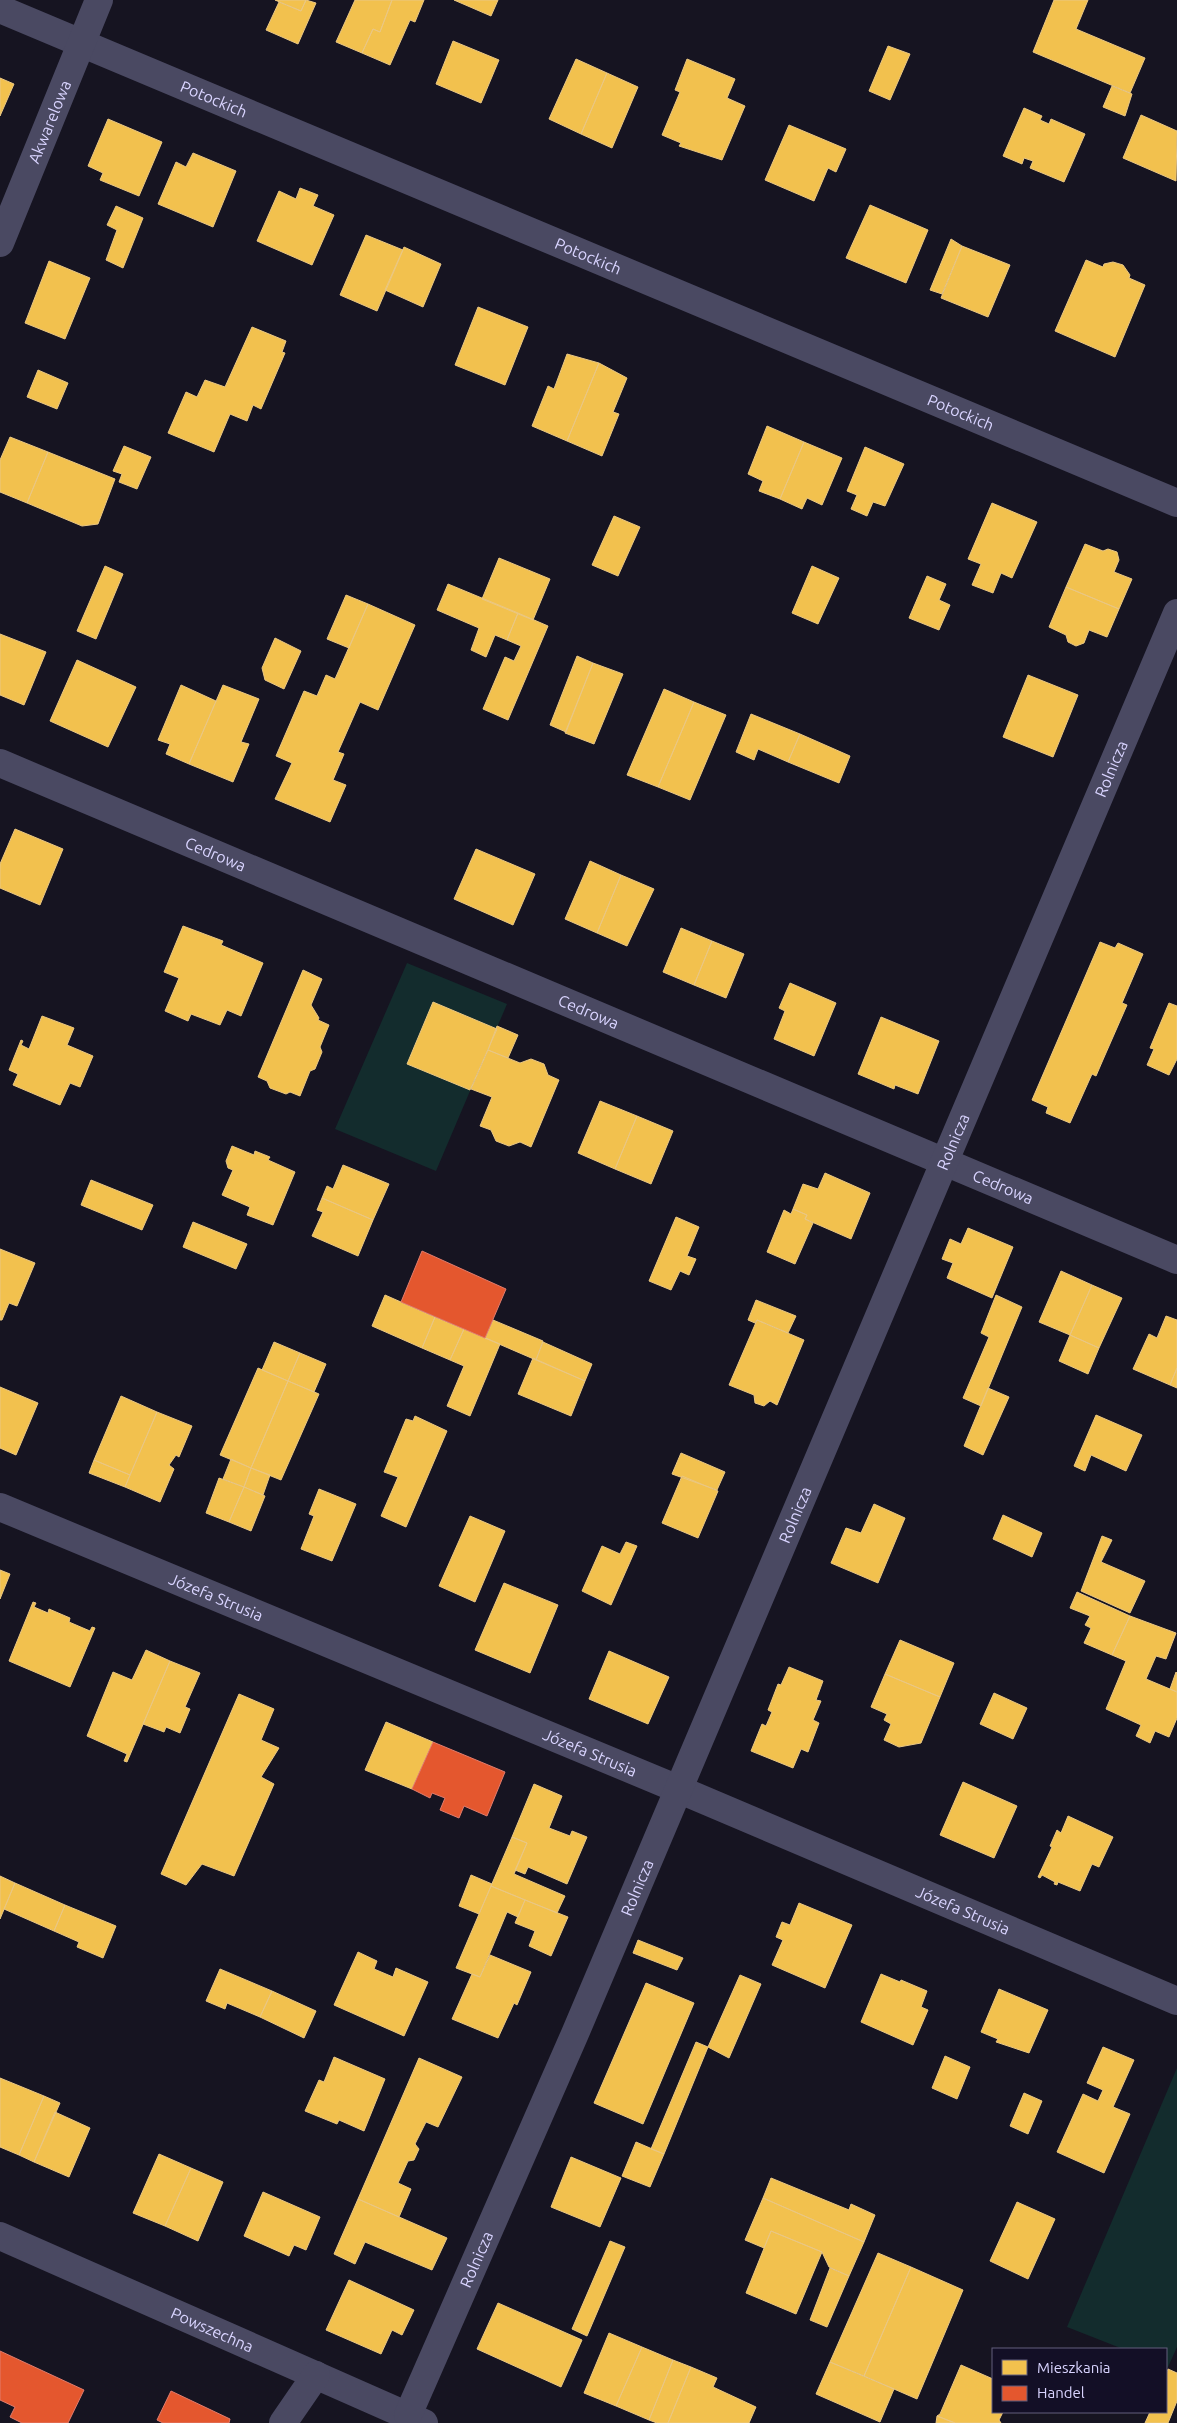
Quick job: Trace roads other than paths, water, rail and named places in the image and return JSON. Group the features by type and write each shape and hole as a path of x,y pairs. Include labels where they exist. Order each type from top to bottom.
{"street":[{"name":"Akwarelowa","path":"0,243 99,0"},
{"name":"Potockich","path":"0,9 1177,503"},
{"name":"Rolnicza","path":"417,2419 574,2036 1177,613"},
{"name":"Cedrowa","path":"0,763 1177,1260"},
{"name":"Józefa Strusia","path":"0,1507 678,1789 1177,2001"},
{"name":"Powszechna","path":"0,2236 417,2419"},
{"path":"283,2423 316,2375"}]}
